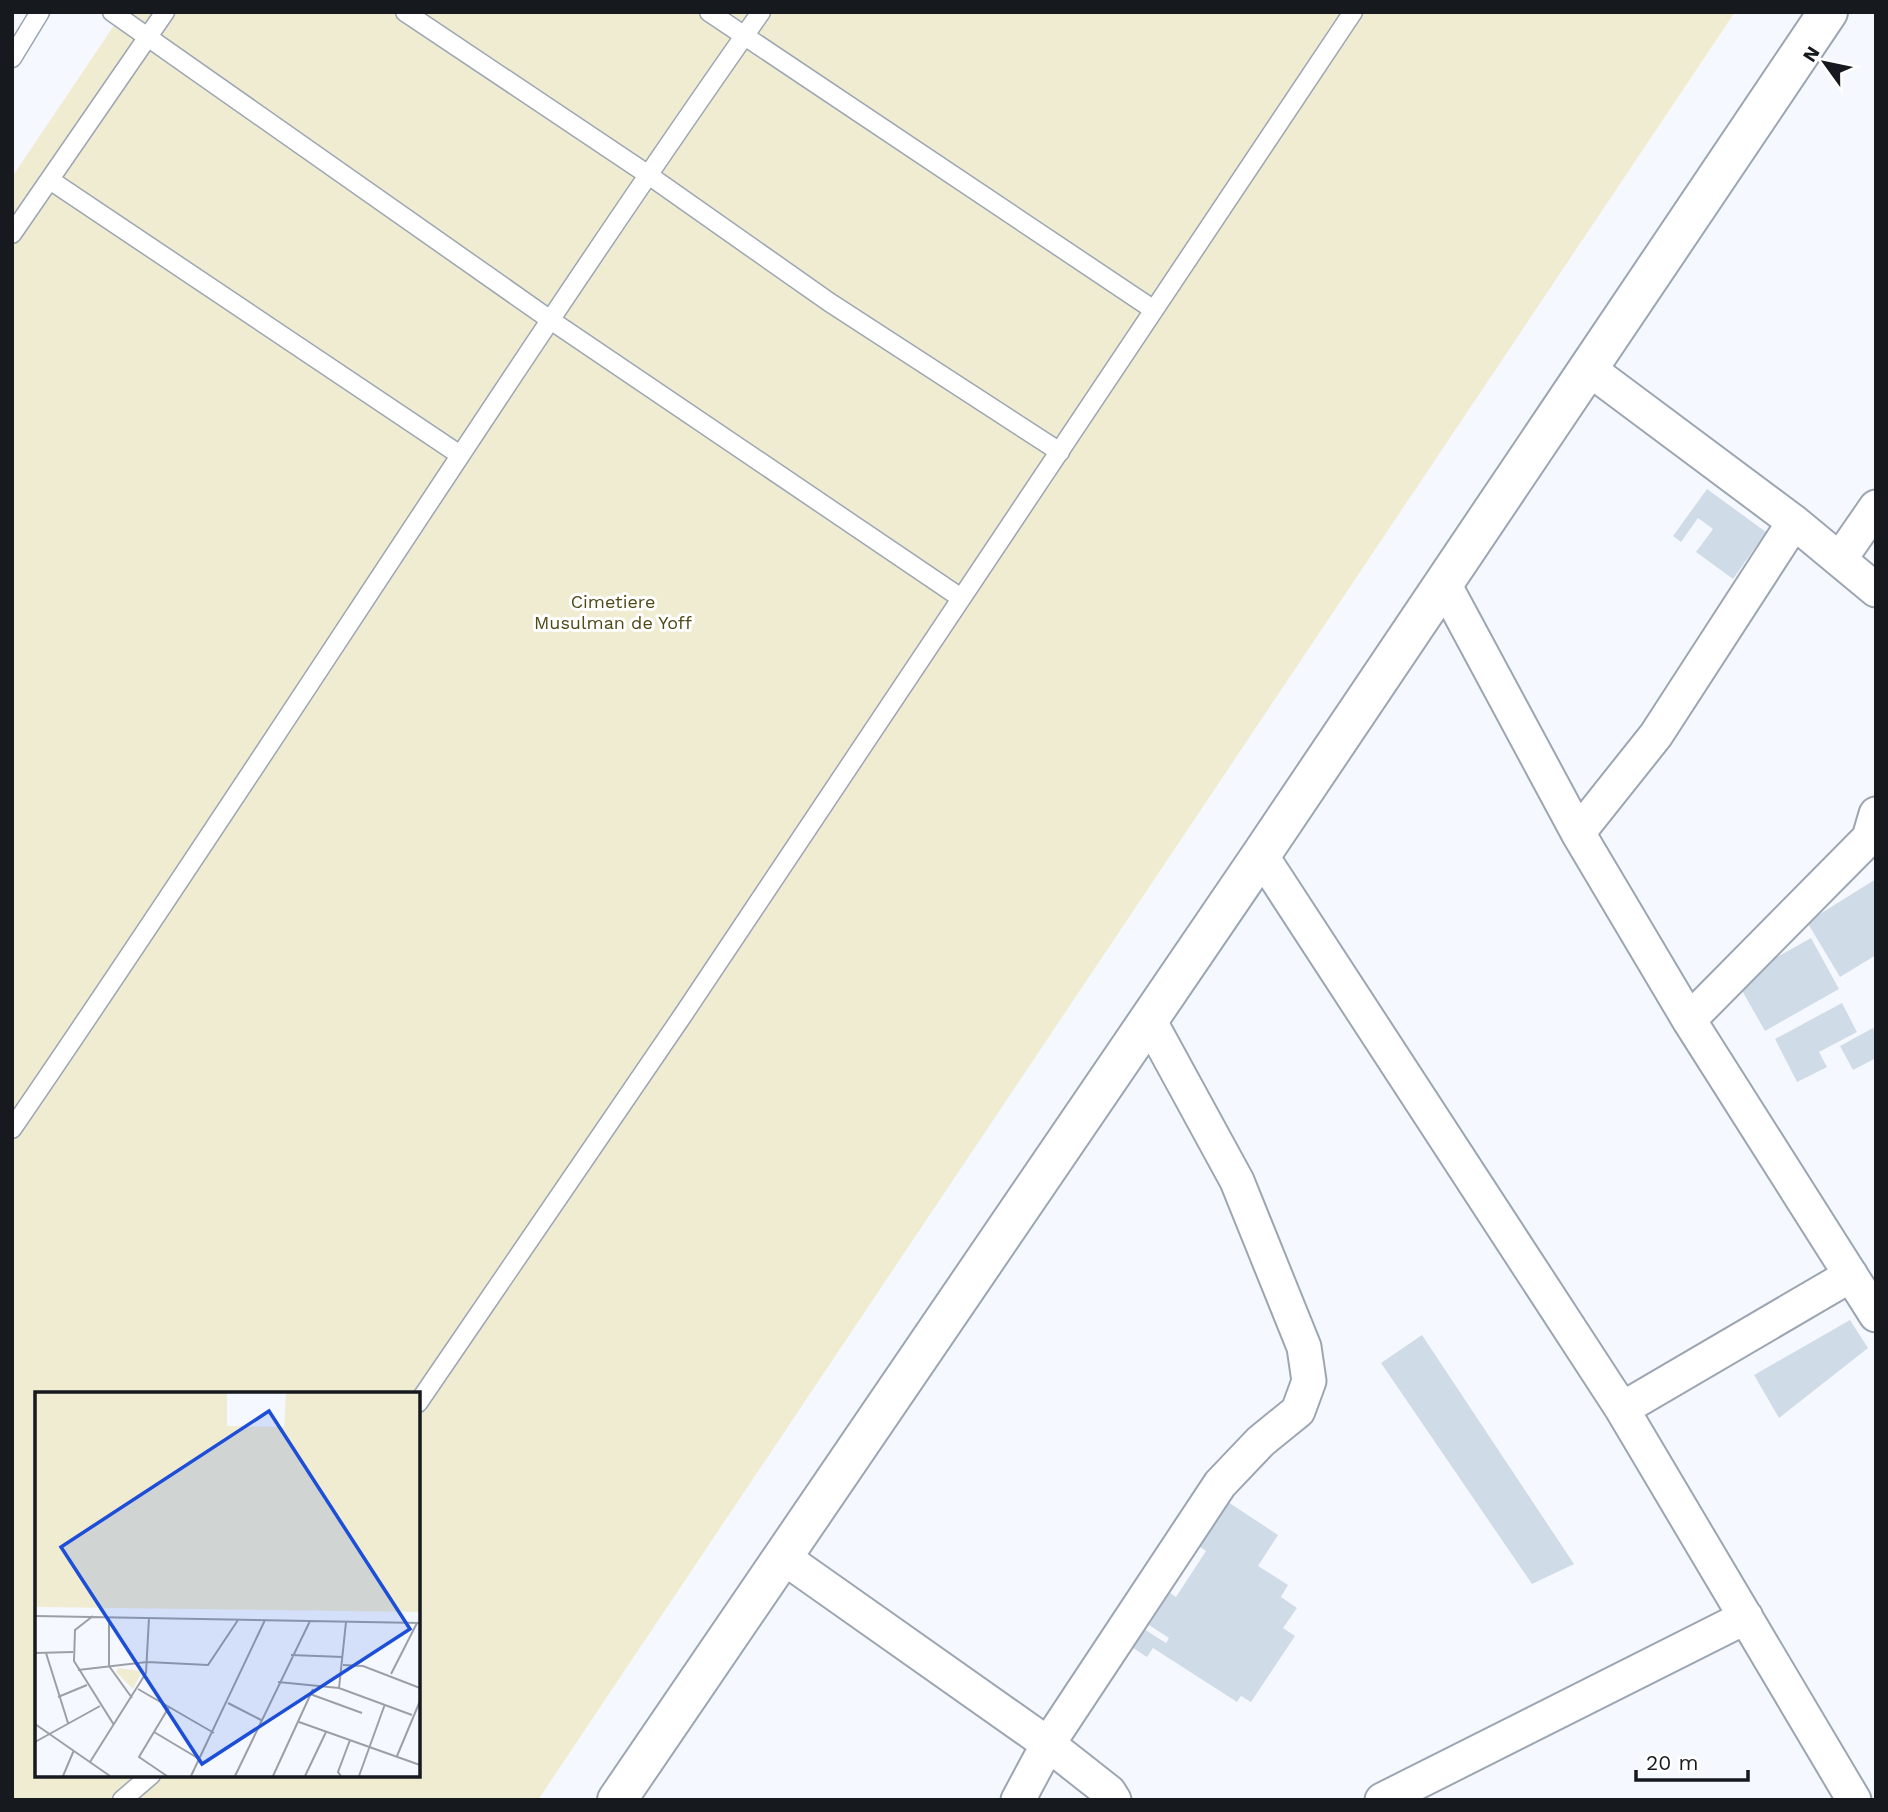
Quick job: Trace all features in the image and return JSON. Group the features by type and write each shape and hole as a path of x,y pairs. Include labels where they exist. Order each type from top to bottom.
{"street":[{"path":"619,1799 1261,855 1828,12"},
{"path":"1589,369 1794,522 1876,590"},
{"path":"1840,559 1876,507"},
{"path":"1577,833 1656,735 1794,522"},
{"path":"1443,582 1577,833 1689,1020 1876,1315"},
{"path":"1689,1020 1873,833"},
{"path":"1261,855 1622,1409 1854,1800"},
{"path":"1018,1800 1048,1744 1220,1484 1261,1441 1298,1411 1309,1381 1304,1347 1237,1181 1148,1018"},
{"path":"1622,1409 1851,1275"},
{"path":"783,1557 1048,1744 1109,1792 1114,1800"},
{"path":"1403,1795 1746,1617"}],"lane":[{"path":"12,58 40,12"},
{"path":"112,12 146,39 549,319 961,598"},
{"path":"12,234 165,12"},
{"path":"404,12 648,174 829,302 1060,452"},
{"path":"709,12 1154,310"},
{"path":"12,1129 178,887 549,319 761,12"},
{"path":"420,1400 1060,452 1353,12"},
{"path":"50,180 460,455"},
{"path":"121,1800 149,1777"}],"green space":[{"name":"Cimetiere Musulman de Yoff","path":"123,12 1735,12 538,1800 12,1800 12,177"}],"building":[{"path":"1707,489 1766,532 1733,579 1696,552 1713,529 1698,518 1681,542 1673,536"},
{"path":"1876,879 1876,955 1840,977 1807,922"},
{"path":"1811,938 1839,989 1765,1031 1736,980"},
{"path":"1842,1003 1857,1032 1819,1052 1827,1067 1797,1082 1775,1039"},
{"path":"1873,1028 1876,1034 1876,1058 1853,1070 1840,1046"},
{"path":"1850,1320 1868,1348 1779,1418 1754,1375"},
{"path":"1422,1335 1574,1564 1532,1584 1381,1363"},
{"path":"1222,1498 1278,1535 1258,1566 1288,1585 1281,1597 1297,1608 1283,1628 1295,1636 1251,1702 1241,1696 1237,1702 1153,1648 1147,1657 1124,1642 1144,1629 1166,1643 1169,1638 1149,1625 1170,1593 1176,1597 1206,1551 1193,1542"}]}
